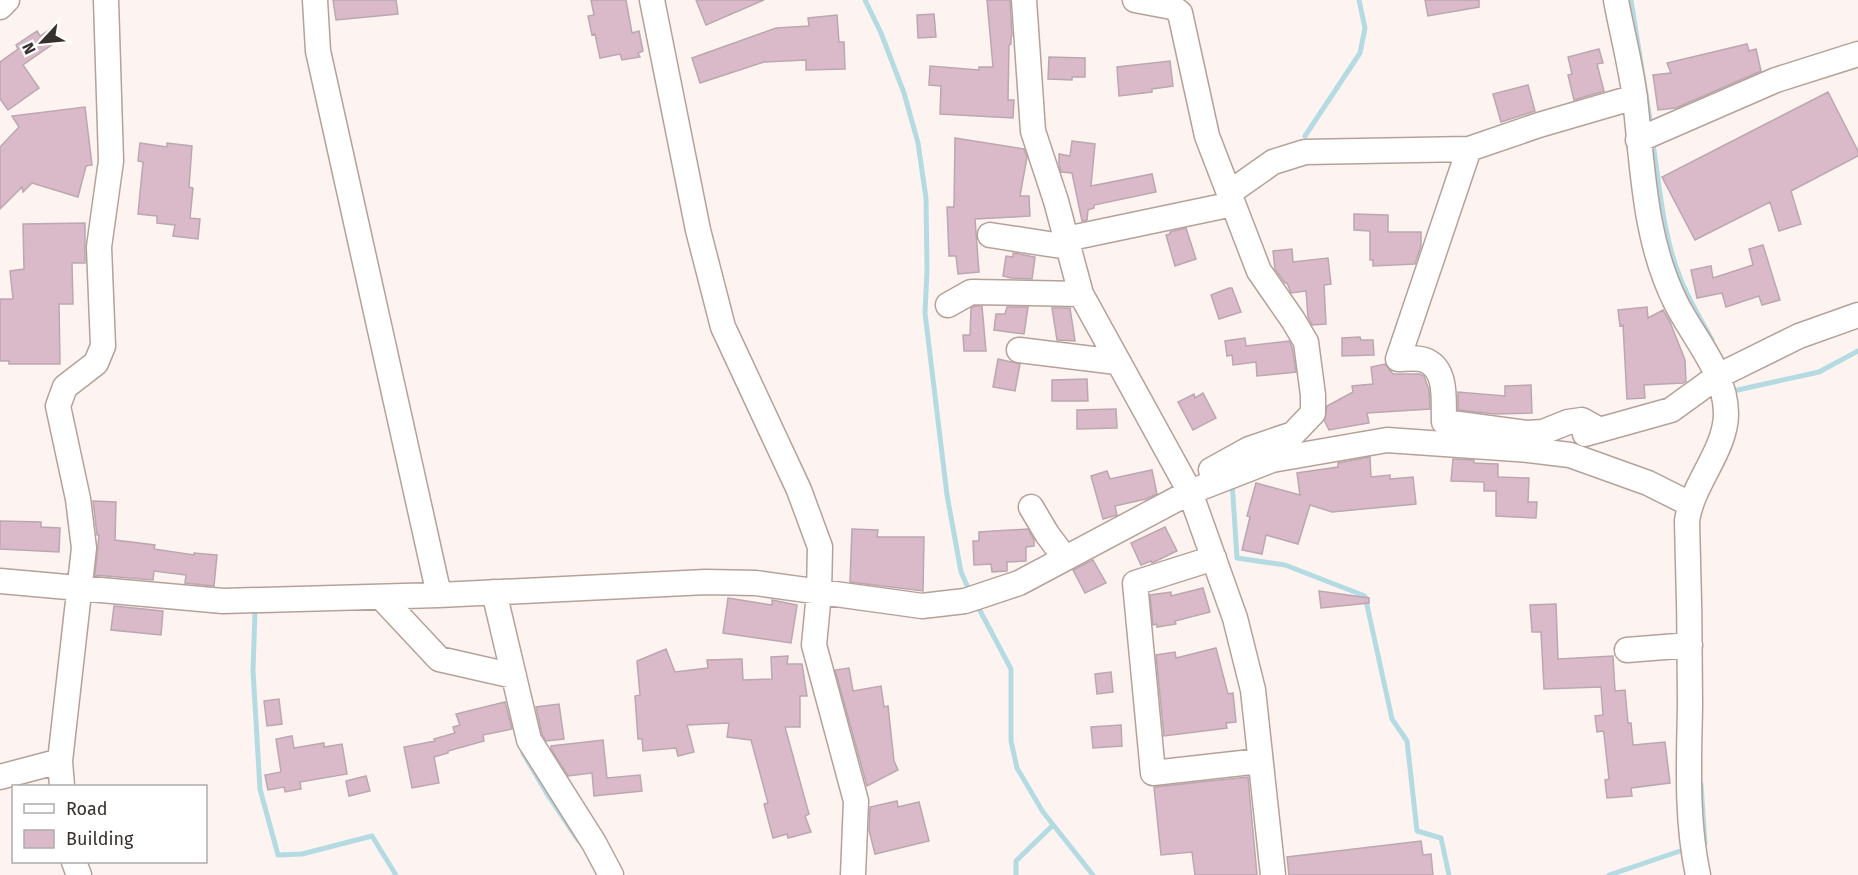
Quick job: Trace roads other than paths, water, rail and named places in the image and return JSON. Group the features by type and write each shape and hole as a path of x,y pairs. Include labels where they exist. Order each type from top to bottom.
{"street":[{"path":"0,7 7,0"},
{"path":"62,785 60,761 84,548 78,499 58,406 65,387 96,363 104,346 99,247 111,161 106,0"},
{"path":"315,0 318,51 439,595"},
{"path":"652,0 698,230 723,327 798,490 820,547 819,593 814,645 856,801 853,875"},
{"path":"1024,0 1034,130 1081,294 1187,488 1235,618 1253,690 1273,875"},
{"path":"0,580 223,601 439,595 706,582 756,583 922,606 975,597 1019,582 1187,488 1249,449 1293,434 1313,413 1306,342 1259,271 1207,136 1180,13 1172,7 1135,0"},
{"path":"1616,0 1635,97 1638,140 1649,222 1659,263 1676,304 1718,376 1725,397 1726,417 1713,456 1690,504 1688,521 1689,793 1692,847 1698,875"},
{"path":"1638,140 1776,80 1858,54"},
{"path":"990,235 1067,243 1231,198 1273,162 1305,152 1469,149 1539,125 1635,97"},
{"path":"1469,149 1398,359 1427,361 1437,369 1441,378 1444,422 1527,433 1543,432 1568,422 1582,420 1600,430"},
{"path":"948,305 971,292 1081,294"},
{"path":"1529,450 1671,410 1718,376 1799,336 1858,315"},
{"path":"1019,350 1117,362"},
{"path":"1187,488 1272,460 1387,440 1570,455 1648,483 1690,504"},
{"path":"1031,507 1065,558"},
{"path":"1214,558 1135,583 1153,773 1260,761"},
{"path":"494,592 529,740 594,843 611,875"},
{"path":"381,597 439,659 514,676"},
{"path":"1627,650 1690,645"},
{"path":"0,777 60,761"}],"waterway":[{"path":"865,0 881,33 904,93 918,143 926,198 925,313 947,495 961,572 971,594"},
{"path":"1305,136 1360,53 1365,28 1359,0"},
{"path":"1631,0 1651,126"},
{"path":"1653,144 1663,212 1674,261 1687,293 1712,340"},
{"path":"1733,391 1819,372 1858,351"},
{"path":"1232,481 1237,558 1285,565 1365,596 1392,719 1407,741 1417,831 1441,838 1449,875"},
{"path":"977,605 1011,669 1011,741 1017,768 1043,812 1093,875"},
{"path":"255,610 253,671 260,789 278,855 302,854 372,836 396,875"},
{"path":"523,753 578,840"},
{"path":"1701,784 1705,843"},
{"path":"1016,875 1016,861 1053,825"},
{"path":"1609,875 1686,849"}]}
